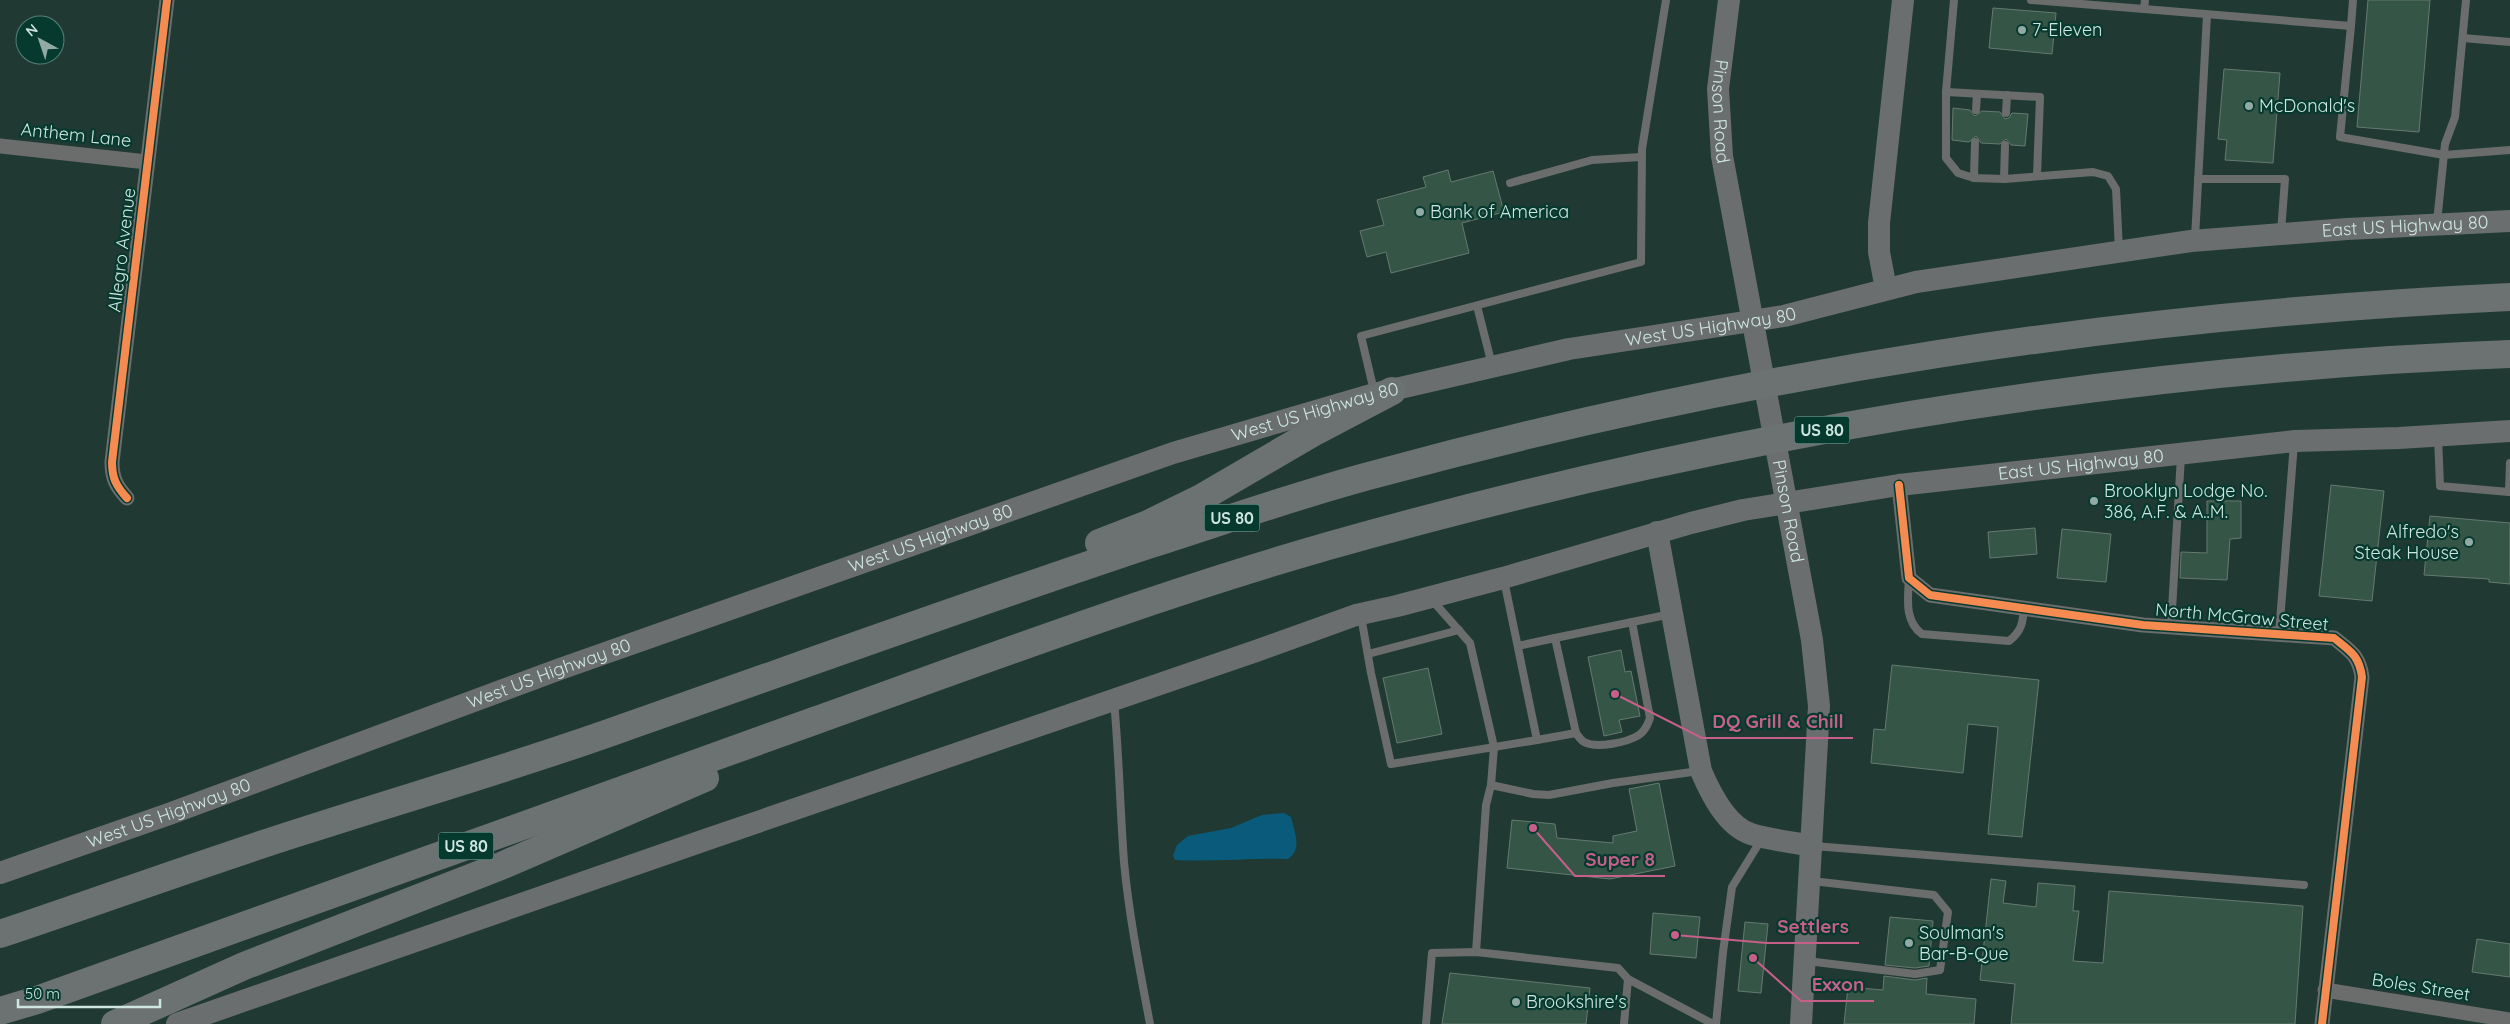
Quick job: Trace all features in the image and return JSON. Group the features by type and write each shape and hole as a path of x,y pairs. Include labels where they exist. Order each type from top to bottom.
{"highway":[{"name":"US 80","path":"0,934 291,834 566,748 957,609 1219,522 1374,474 1598,418 1791,378 2028,339 2125,327 2370,303 2510,297"},
{"name":"US 80","path":"0,1011 55,994 930,679 1204,585 1322,548 1491,502 1724,449 1919,414 2106,388 2331,366 2510,354"},
{"path":"957,609 1049,562 1166,516 1383,392"},
{"path":"115,1024 244,966 501,866 598,826 930,679"}],"main road":[{"name":"Pinson Road","path":"1729,0 1720,65 1718,113 1722,156 1812,640 1819,706 1806,960 1800,1024"},
{"path":"1886,289 1879,252 1879,223 1903,0"},
{"name":"East US Highway 80","path":"1886,289 1916,282 2195,240 2510,221"},
{"name":"West US Highway 80","path":"0,873 169,814 569,666 1165,456 1383,392 1492,365 1569,349 1784,316 1886,289"},
{"name":"East US Highway 80","path":"1657,532 1743,510 1899,485 2294,441 2510,431"},
{"path":"177,1024 1361,614 1503,578 1657,532 1701,771 1709,790 1724,812 1749,833 1812,846"}],"street":[{"name":"Allegro Avenue","path":"128,498 116,485 112,474 112,462 166,0"},
{"name":"Anthem Lane","path":"0,146 147,162"},
{"path":"1899,485 1909,578"},
{"name":"North McGraw Street","path":"1909,578 1930,595 2143,625 2334,638 2354,654 2360,664 2362,677 2322,1024"},
{"name":"Boles Street","path":"2325,990 2510,1020"}],"lane":[{"path":"1383,392 1361,336 1641,262 1641,157 1666,0"},
{"path":"1954,0 1946,92 1946,158 1958,174 1974,178 2004,178 2093,172 2108,176 2116,189 2119,252"},
{"path":"2031,0 2350,26"},
{"path":"2144,9 2145,0"},
{"path":"2353,0 2340,137 2444,155 2510,150"},
{"path":"2436,224 2445,144 2456,117 2466,0"},
{"path":"2195,240 2207,15"},
{"path":"2463,38 2510,42"},
{"path":"1946,92 2040,97 2037,175"},
{"path":"1976,110 1977,94"},
{"path":"2006,113 2007,96"},
{"path":"1974,178 1975,142"},
{"path":"2004,178 2005,145"},
{"path":"1510,183 1592,160 1641,157"},
{"path":"2198,179 2285,179 2281,234"},
{"path":"1477,306 1492,365"},
{"path":"2438,435 2440,486 2508,492 2510,463"},
{"path":"2279,634 2294,441"},
{"path":"2171,627 2182,454"},
{"path":"1503,578 1537,740"},
{"path":"1909,578 1909,618 1914,628 1922,634 2009,641 2018,634 2023,622 2024,607"},
{"path":"1430,597 1470,643 1494,747 1492,785 1486,805 1476,952"},
{"path":"1361,614 1391,764 1576,733"},
{"path":"1518,646 1671,614"},
{"path":"1556,638 1576,733 1584,742 1596,745 1627,740 1640,735 1647,727 1650,718 1632,622"},
{"path":"1368,654 1459,630"},
{"path":"1114,700 1120,762 1124,862 1139,968 1150,1024"},
{"path":"1492,785 1533,794 1549,795 1613,783 1701,771"},
{"path":"1426,1024 1432,953 1476,952 1618,968 1628,979 1714,1024 1732,887 1763,836"},
{"path":"1812,846 2304,884"},
{"path":"1806,960 1915,974 1940,970 1948,912 1934,894 1810,881"},
{"path":"1624,1024 1628,979"}],"water":[{"path":"1284,813 1291,817 1296,840 1293,855 1288,859 1175,860 1173,856 1177,845 1188,836 1231,828 1262,815"}],"building":[{"path":"2368,0 2430,0 2419,132 2357,127"},
{"name":"7-Eleven","path":"1993,8 2056,13 2052,54 1989,48"},
{"name":"McDonald's","path":"2224,69 2280,73 2273,163 2225,160 2227,140 2218,139"},
{"path":"1953,108 1970,110 1975,116 1982,111 2000,112 2005,119 2009,118 2012,113 2028,114 2025,146 2011,145 2006,139 2000,144 1981,143 1976,136 1969,142 1952,140"},
{"name":"Bank of America","path":"1448,170 1451,182 1493,171 1504,212 1462,223 1469,253 1391,273 1386,252 1367,257 1360,231 1384,225 1377,200 1426,187 1423,177"},
{"path":"2331,485 2384,491 2372,601 2319,596"},
{"path":"2207,501 2241,501 2241,538 2230,539 2227,580 2180,578 2181,552 2207,553"},
{"name":"Alfredo's Steak House","path":"2430,516 2510,523 2510,584 2489,582 2489,579 2424,575"},
{"path":"2035,528 2037,554 1990,558 1988,532"},
{"path":"2062,529 2111,534 2106,582 2057,578"},
{"path":"1621,650 1625,672 1631,671 1640,716 1619,720 1622,732 1604,736 1588,657"},
{"path":"1892,665 2039,680 2022,837 1988,834 1998,727 1968,724 1963,773 1871,763 1874,729 1885,730"},
{"path":"1428,668 1442,734 1397,743 1383,678"},
{"path":"1659,783 1675,866 1610,879 1507,868 1512,820 1555,824 1557,838 1613,843 1613,836 1637,831 1629,789"},
{"path":"1991,879 2006,881 2003,903 2036,907 2038,883 2075,886 2073,911 2079,911 2073,961 2103,963 2109,891 2303,906 2295,1024 2011,1024 2015,984 1980,980"},
{"path":"1653,913 1700,917 1696,958 1650,954"},
{"name":"Soulman's Bar-B-Que","path":"1890,917 1933,921 1929,966 1915,968 1885,965"},
{"path":"1745,922 1768,924 1761,993 1738,991"},
{"path":"2477,939 2510,944 2510,977 2472,972"},
{"name":"Brookshire's","path":"1450,973 1590,988 1586,1024 1442,1024"},
{"path":"1884,976 1915,980 1927,978 1926,994 1976,999 1974,1024 1844,1024 1848,987 1883,990"}],"cycle path":[{"path":"127,498 115,482 112,462 167,0"},
{"path":"1899,485 1909,578 1930,595 2143,625 2334,638 2353,654 2359,663 2362,677 2322,1024"}],"place":[{"name":"7-Eleven","path":"2022,30"},
{"name":"McDonald's","path":"2249,106"},
{"name":"Bank of America","path":"1420,212"},
{"name":"Brooklyn Lodge No. 386, A.F. & A..M.","path":"2094,501"},
{"name":"Alfredo's Steak House","path":"2469,542"},
{"name":"DQ Grill & Chill","path":"1615,694"},
{"name":"Super 8","path":"1533,828"},
{"name":"Settlers","path":"1675,935"},
{"name":"Soulman's Bar-B-Que","path":"1909,943"},
{"name":"Exxon","path":"1753,958"},
{"name":"Brookshire's","path":"1516,1002"}]}
